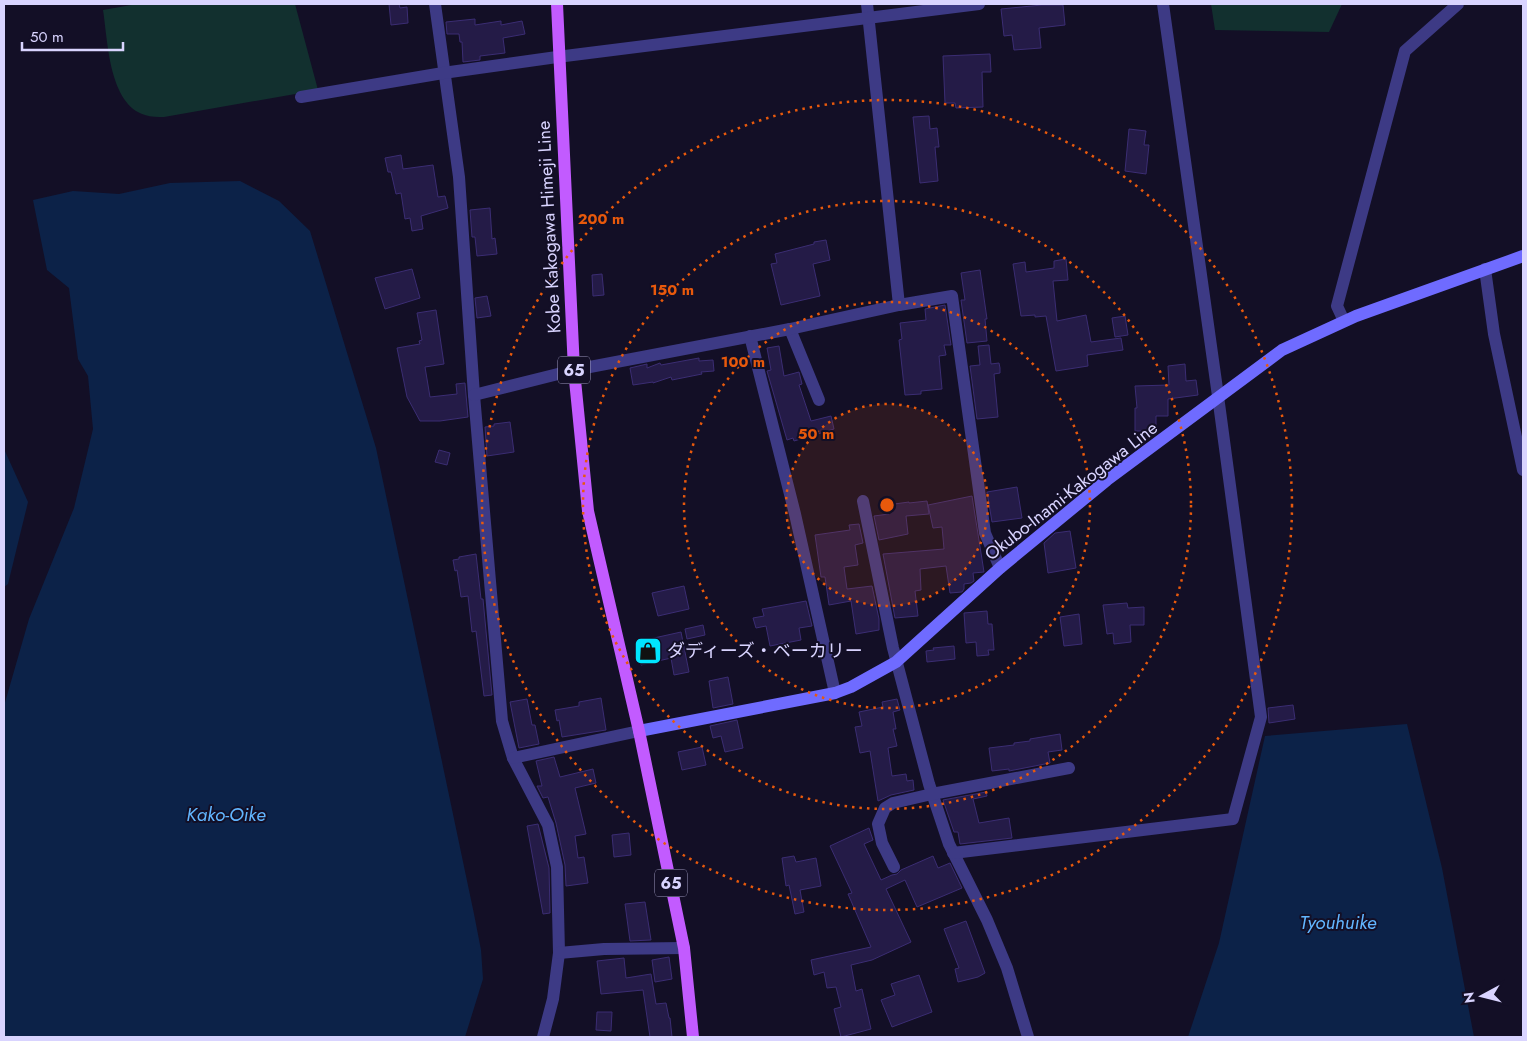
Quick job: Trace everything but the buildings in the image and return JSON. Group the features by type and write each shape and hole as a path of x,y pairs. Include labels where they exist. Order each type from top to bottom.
{"main road":[{"name":"Kobe Kakogawa Himeji Line","path":"557,4 574,370 588,511 639,731 684,948 693,1037"},
{"name":"Okubo-Inami-Kakogawa Line","path":"639,731 835,693 851,687 896,662 1000,568 1107,480 1164,440 1218,396 1282,350 1344,321 1523,256"}],"street":[{"path":"436,4 459,177 474,395 502,721 513,758 548,824 557,867 559,953 553,999 543,1037"},
{"path":"867,4 899,306"},
{"path":"301,97 445,73 559,57 979,4"},
{"path":"953,853 1233,819 1261,717 1163,4"},
{"path":"1344,321 1337,306 1405,51 1458,4"},
{"path":"1485,269 1494,334 1519,426 1523,470"},
{"path":"474,395 574,370 952,296 985,533 1000,568"},
{"path":"790,329 818,400"},
{"path":"750,336 796,514 835,693"},
{"path":"863,501 896,662 932,794 953,853 987,920 1007,968 1028,1037"},
{"path":"513,758 639,731"},
{"path":"894,867 882,843 878,824 885,808 893,803 1069,768"},
{"path":"559,953 604,948 684,948"}],"green space":[{"path":"137,4 295,4 318,90 164,117 145,115 133,109 117,85 109,54 103,10"},
{"path":"1211,4 1342,4 1329,32 1215,30"}],"water":[{"name":"Kako-Oike","path":"240,181 279,201 310,231 376,448 474,914 481,950 483,979 465,1037 4,1037 4,706 29,619 74,508 93,429 88,376 78,359 69,288 47,270 33,200 73,191 119,194 170,183"},
{"path":"4,449 28,502 8,584 4,587"},
{"name":"Tyouhuike","path":"1407,724 1442,868 1474,1037 1188,1037 1219,943 1265,736"}],"place":[{"name":"ダディーズ・ベーカリー","path":"648,651"}]}
